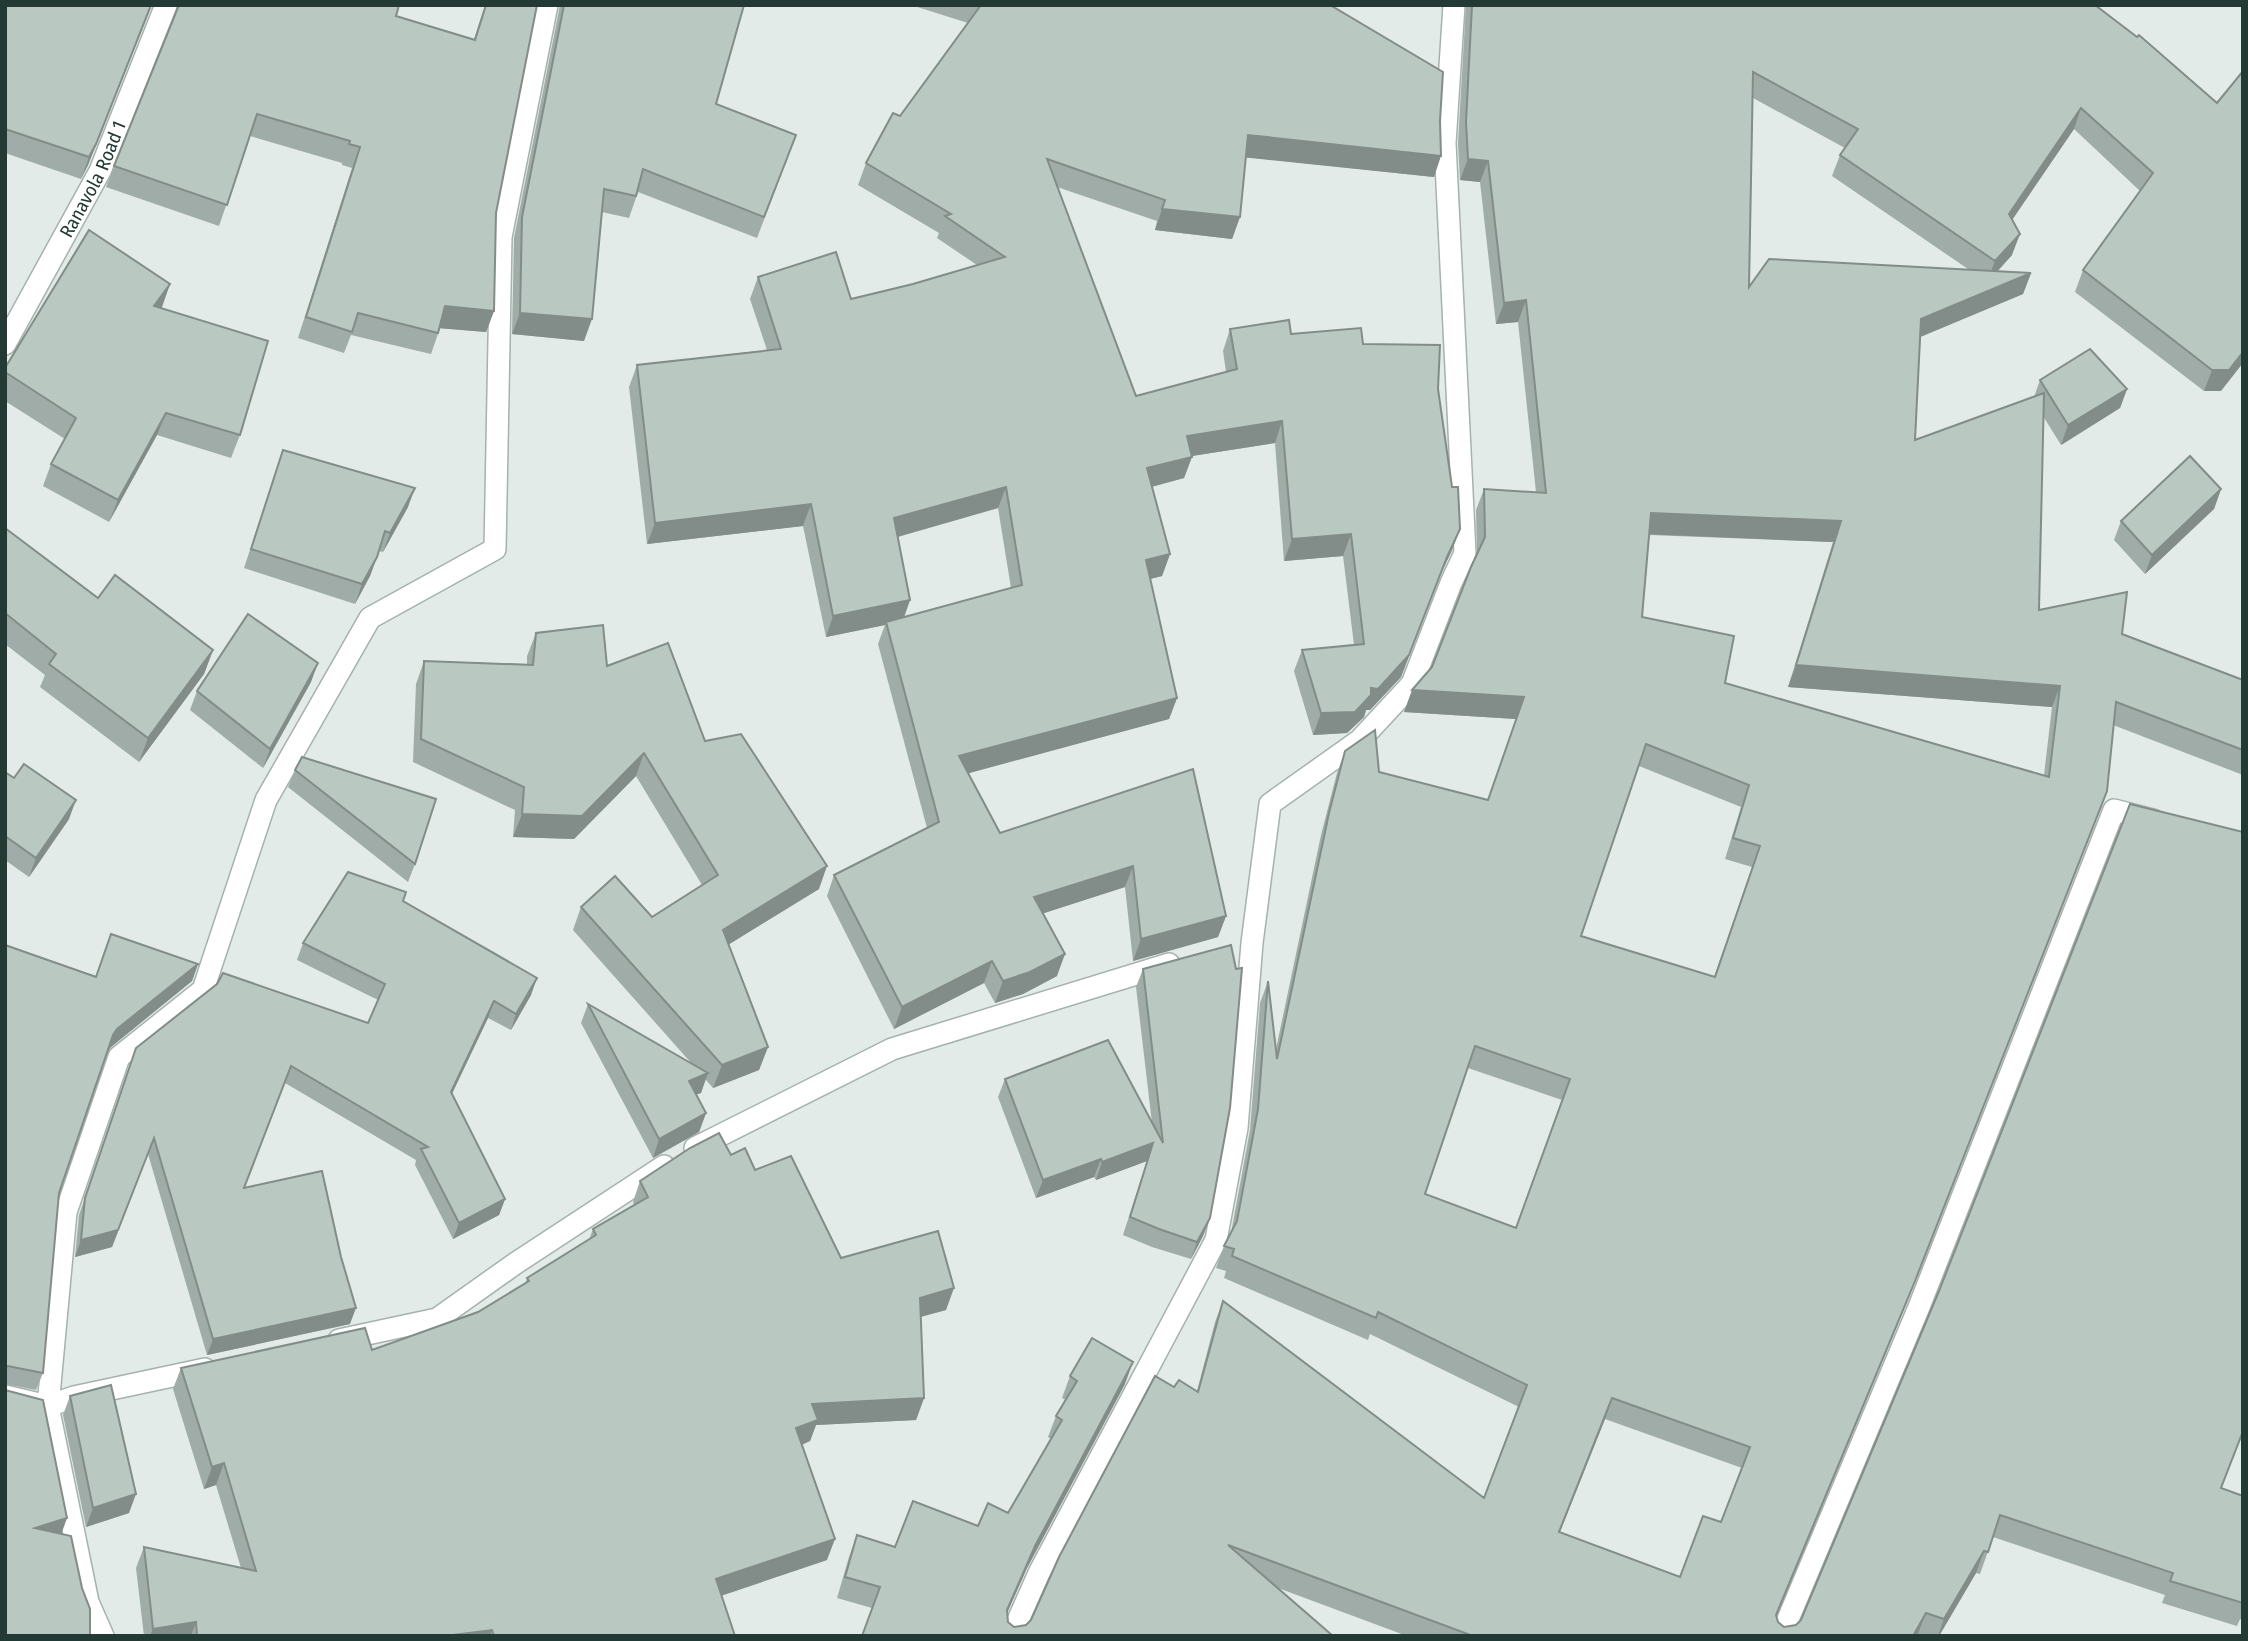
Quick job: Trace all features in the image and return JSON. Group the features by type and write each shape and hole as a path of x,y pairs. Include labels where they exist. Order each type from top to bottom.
{"street":[{"name":"Ranavola Road 1","path":"5,344 100,171 166,5"},
{"path":"103,1636 89,1602 48,1406 66,1212 119,1057 203,990 266,800 370,618 495,549 501,237 547,5"},
{"path":"1011,1636 1039,1573 1216,1240 1237,1128 1252,943 1270,804 1360,740 1412,684 1465,553 1445,143 1454,5"},
{"path":"1781,1636 1919,1307 2114,810 2178,827"},
{"path":"1230,948 1252,943"},
{"path":"316,1345 437,1319 516,1263 676,1158 892,1049 1184,960"},
{"path":"5,1396 48,1406 75,1397 222,1365"}],"building":[{"path":"5,5 151,5 89,157 5,129"},
{"path":"179,5 399,5 396,16 475,40 486,5 537,5 496,213 494,311 445,306 438,333 358,313 352,332 306,317 360,147 349,144 350,141 257,114 227,205 114,166"},
{"path":"564,5 744,5 716,104 796,135 764,217 643,169 636,196 604,189 592,319 520,313 522,217"},
{"path":"981,5 1330,5 1443,72 1441,156 1248,135 1240,217 1162,209 1165,200 1047,159 1136,396 1237,369 1230,329 1289,320 1291,334 1361,328 1363,344 1440,345 1438,389 1452,487 1458,487 1460,529 1409,655 1378,689 1371,688 1371,695 1355,712 1321,713 1302,650 1364,644 1351,534 1292,539 1282,421 1187,436 1192,457 1147,468 1170,554 1146,560 1177,698 959,756 1000,833 1193,769 1226,916 1141,939 1133,866 1034,897 1065,954 1030,972 1003,981 992,961 902,1007 834,875 939,822 886,622 1022,585 1006,487 894,518 910,600 833,616 811,504 655,523 637,365 781,349 758,277 836,252 851,299 1005,257 945,216 951,214 866,163 893,113 900,116"},
{"path":"1472,5 2095,5 2137,37 2139,35 2217,103 2243,71 2243,352 2229,370 2212,370 2083,270 2153,173 2081,108 2009,214 2020,234 1995,261 1840,155 1858,129 1753,72 1749,287 1769,259 2031,273 1921,319 1915,440 2044,393 2039,610 2127,592 2122,634 2243,680 2243,750 2116,702 2107,791 1915,1281 1776,1615 1778,1622 1784,1627 1796,1625 1801,1620 1939,1291 2130,804 2243,832 2243,1431 2221,1488 2243,1496 2243,1603 2170,1581 2173,1573 2000,1515 1988,1552 1984,1551 1944,1619 1926,1613 1913,1636 1473,1636 1228,1545 1333,1636 862,1636 880,1587 845,1577 857,1535 895,1547 913,1501 978,1526 988,1503 1008,1513 1062,1420 1056,1416 1077,1381 1070,1376 1092,1338 1133,1362 1035,1546 1007,1610 1008,1622 1014,1627 1026,1625 1031,1620 1059,1557 1155,1376 1174,1387 1179,1380 1198,1392 1223,1301 1484,1498 1527,1385 1378,1312 1376,1318 1232,1256 1234,1249 1224,1246 1237,1221 1258,1109 1268,981 1277,1059 1329,813 1345,751 1375,730 1379,772 1488,800 1524,697 1412,690 1432,667 1485,537 1484,489 1546,493 1526,300 1504,303 1488,161 1468,159 1466,122","holes":["1651,513 1841,521 1796,665 2060,686 2049,777 1725,683 1734,636 1642,617","1646,744 1749,785 1733,838 1760,846 1715,977 1581,936","1475,1046 1570,1079 1516,1228 1425,1194","1612,1398 1750,1447 1721,1522 1703,1516 1680,1577 1559,1532"]},
{"path":"89,230 170,284 154,306 268,341 240,435 166,413 118,500 51,464 76,418 5,372"},
{"path":"2090,349 2127,389 2068,425 2040,380"},
{"path":"283,450 415,488 390,533 385,531 377,557 362,584 251,549"},
{"path":"2190,456 2221,489 2152,555 2121,521"},
{"path":"5,528 98,598 115,575 213,650 148,738 49,664 56,654 5,613"},
{"path":"248,614 318,663 270,749 197,691"},
{"path":"603,625 607,666 668,643 705,741 741,734 827,866 723,930 768,1047 722,1065 581,907 615,876 652,917 718,875 644,753 582,816 522,814 524,787 421,739 424,661 533,665 536,633"},
{"path":"302,757 436,799 415,864 295,770"},
{"path":"24,764 76,800 36,858 5,836 5,772 14,778"},
{"path":"348,872 406,892 403,901 537,978 516,1014 494,1001 451,1092 505,1199 459,1223 421,1149 428,1147 291,1066 244,1188 322,1171 341,1257 356,1308 213,1339 154,1138 118,1230 81,1240 85,1198 136,1048 217,984 223,973 368,1023 385,984 303,943"},
{"path":"111,934 198,964 113,1035 59,1193 43,1373 8,1366 5,1368 5,945 96,977"},
{"path":"1231,945 1236,969 1242,968 1230,1108 1210,1218 1197,1242 1130,1217 1153,1143 1043,1180 1005,1079 1108,1040 1163,1143 1143,969"},
{"path":"588,1004 708,1073 689,1081 706,1113 659,1139"},
{"path":"719,1133 731,1155 745,1148 755,1170 791,1156 841,1258 938,1231 954,1288 920,1298 924,1398 812,1404 818,1420 796,1428 835,1539 716,1579 735,1636 494,1636 492,1630 445,1636 197,1636 196,1622 153,1629 144,1547 256,1571 224,1463 212,1467 181,1368 365,1328 372,1350 478,1312 596,1235 593,1229 648,1197 640,1181 690,1148"},
{"path":"111,1385 136,1494 93,1508 70,1396"},
{"path":"5,1390 43,1400 67,1518 35,1528 71,1536 82,1588 90,1609 90,1636 5,1636"}]}
